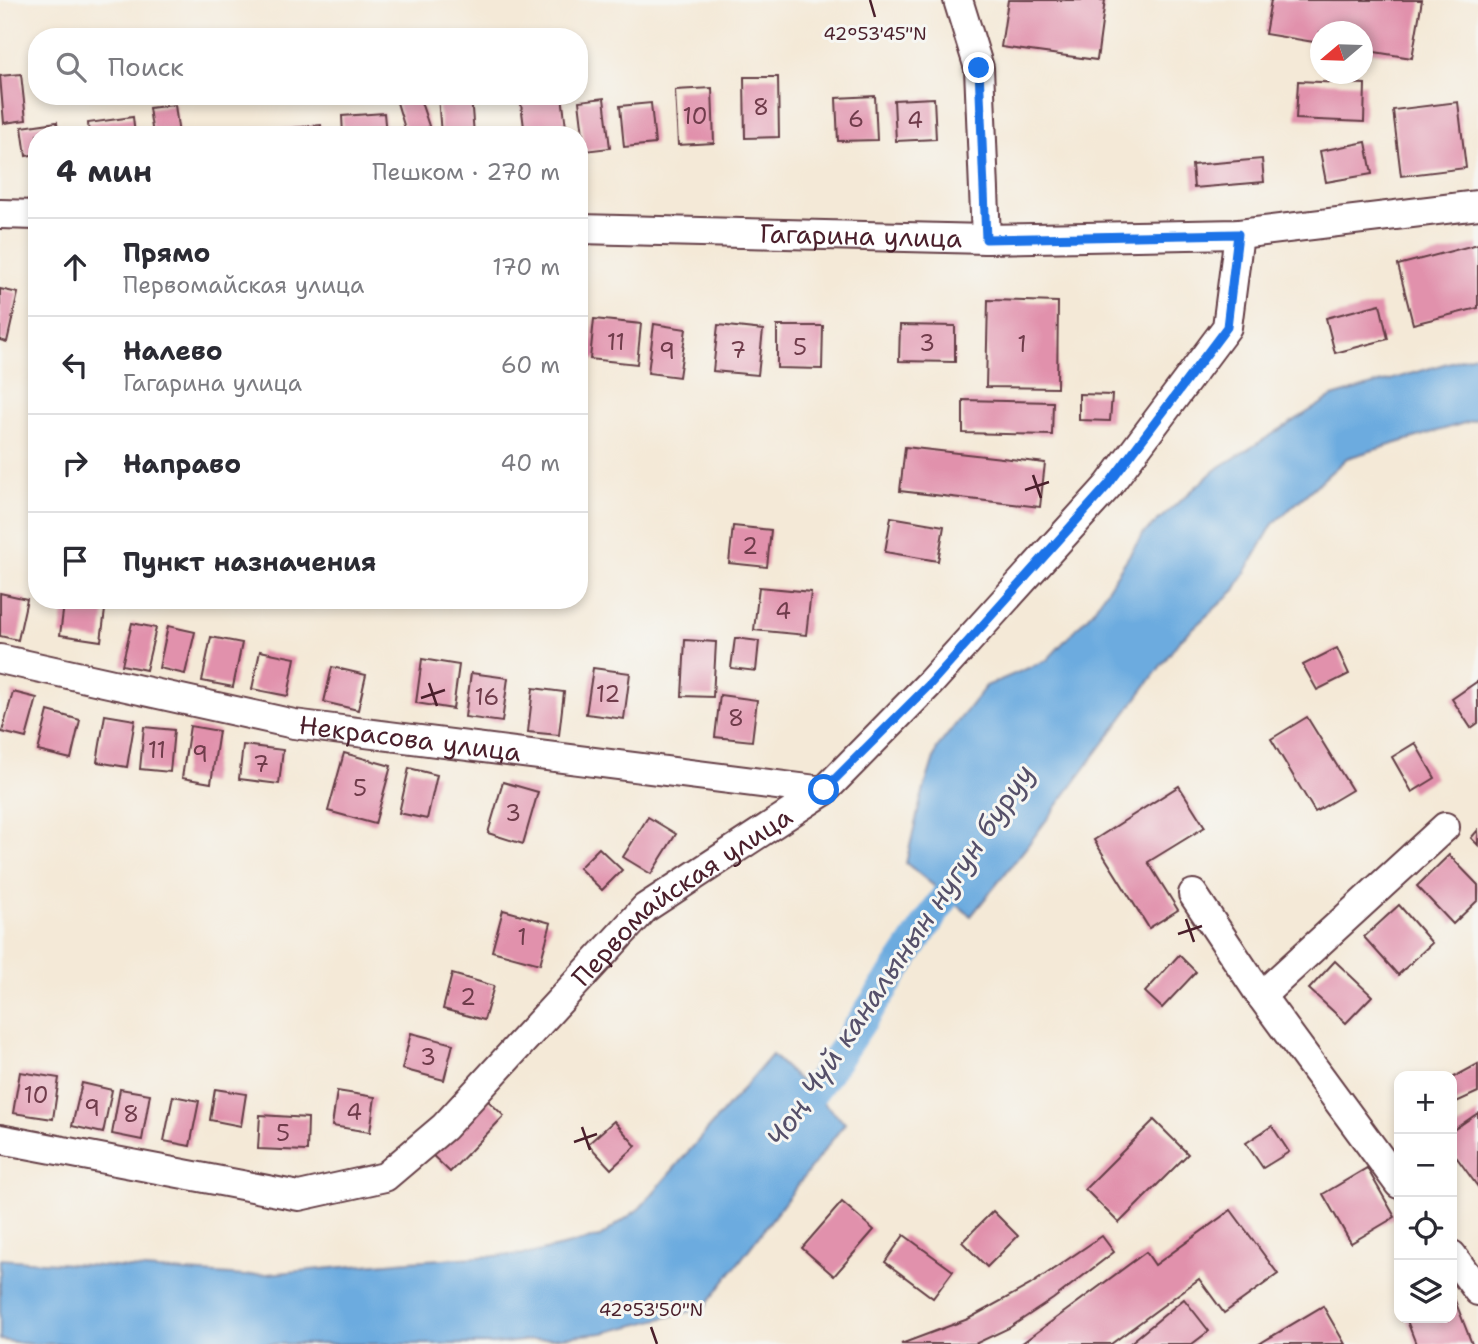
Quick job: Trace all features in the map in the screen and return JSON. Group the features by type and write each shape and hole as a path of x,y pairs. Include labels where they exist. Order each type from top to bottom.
{"street":[{"path":"958,0 979,68 986,239"},
{"name":"Гагарина улица","path":"588,229 986,239 1238,234 1478,205"},
{"path":"0,214 28,215"},
{"name":"Первомайская улица","path":"0,1139 299,1196 385,1177 444,1127 645,908 824,790 930,684 1108,485 1227,327 1238,234"},
{"name":"Некрасова улица","path":"0,659 294,724 824,790"},
{"path":"1261,996 1445,827"},
{"path":"1193,894 1261,996 1394,1177"},
{"path":"1456,1260 1478,1291"}],"water":[{"path":"1478,354 1478,419 1347,458 1273,524 1235,590 1180,640 1025,849 971,916 906,863 921,799 937,748 986,686 1047,660 1093,611 1143,534 1215,470 1332,397"},
{"path":"772,1055 845,1123 704,1308 603,1333 493,1344 30,1344 0,1340 0,1259 245,1276 409,1261 529,1254 600,1237 640,1208"}],"building":[{"path":"1008,0 1105,0 1097,60 1001,47"},
{"path":"1271,0 1422,0 1412,58 1373,52 1373,21 1310,21 1310,41 1265,34"},
{"path":"21,74 26,120 4,123 0,76"},
{"path":"744,77 778,77 779,137 745,138"},
{"path":"1298,81 1310,82 1310,84 1365,84 1364,122 1296,119"},
{"path":"712,88 714,143 678,145 675,90"},
{"path":"875,96 877,140 838,141 836,98"},
{"path":"604,98 610,148 588,151 588,126 582,126 579,105 588,105 588,100"},
{"path":"934,98 936,139 896,141 894,100"},
{"path":"1458,102 1466,168 1401,176 1393,110"},
{"path":"651,103 655,144 624,147 620,106"},
{"path":"175,105 178,126 152,126 149,108"},
{"path":"398,105 422,105 429,126 404,126"},
{"path":"439,105 472,105 473,126 440,126"},
{"path":"521,105 563,105 566,126 524,126"},
{"path":"384,113 385,126 343,126 342,116"},
{"path":"133,117 134,126 88,126 88,123"},
{"path":"57,122 57,126 29,126"},
{"path":"28,126 26,156 22,127"},
{"path":"1366,142 1372,174 1326,182 1320,151"},
{"path":"1262,159 1264,182 1194,188 1192,165"},
{"path":"1478,244 1478,308 1413,324 1398,265"},
{"path":"0,289 18,293 7,342 0,340"},
{"path":"988,300 1058,302 1057,388 986,387"},
{"path":"1380,304 1388,339 1335,353 1326,318"},
{"path":"594,319 641,324 637,364 590,359"},
{"path":"654,324 686,329 679,377 648,373"},
{"path":"718,325 763,330 758,375 713,371"},
{"path":"900,325 955,326 955,362 899,361"},
{"path":"777,326 823,326 822,369 777,368"},
{"path":"1079,394 1112,395 1110,421 1079,420"},
{"path":"963,400 1053,402 1052,435 963,433"},
{"path":"905,447 1045,463 1040,507 900,491"},
{"path":"891,517 944,526 938,561 885,552"},
{"path":"733,526 771,530 767,567 729,563"},
{"path":"759,587 811,592 806,635 754,630"},
{"path":"0,593 27,599 18,640 0,636"},
{"path":"63,609 105,610 101,641 60,635"},
{"path":"132,623 156,628 146,670 122,665"},
{"path":"168,626 195,632 185,674 159,668"},
{"path":"211,637 242,643 233,687 202,681"},
{"path":"735,638 759,641 756,671 731,668"},
{"path":"685,640 716,642 713,697 682,696"},
{"path":"1337,648 1349,674 1317,690 1303,665"},
{"path":"260,651 295,658 288,696 252,689"},
{"path":"422,659 459,665 453,709 416,703"},
{"path":"332,667 366,675 358,710 324,702"},
{"path":"593,668 630,673 624,719 586,714"},
{"path":"471,673 508,678 502,722 465,717"},
{"path":"1478,681 1478,723 1471,728 1452,699"},
{"path":"533,688 564,692 559,735 528,732"},
{"path":"13,692 37,698 26,738 2,732"},
{"path":"720,695 757,700 752,741 715,737"},
{"path":"48,711 80,720 71,759 38,751"},
{"path":"105,715 135,720 127,767 97,762"},
{"path":"1307,717 1352,790 1315,812 1271,739"},
{"path":"190,726 219,731 211,783 182,778"},
{"path":"144,727 174,730 170,772 140,769"},
{"path":"1415,743 1435,778 1412,792 1392,757"},
{"path":"243,745 283,750 279,784 239,779"},
{"path":"344,753 391,766 375,824 328,811"},
{"path":"409,768 437,775 427,819 399,813"},
{"path":"503,782 538,792 523,844 488,833"},
{"path":"1179,786 1205,827 1148,862 1178,910 1149,928 1094,840"},
{"path":"648,817 676,834 651,874 623,857"},
{"path":"1478,830 1478,845 1471,838"},
{"path":"599,848 622,870 602,890 579,868"},
{"path":"1449,855 1478,885 1478,900 1453,924 1417,886"},
{"path":"1399,905 1432,943 1398,975 1364,937"},
{"path":"503,910 551,923 540,964 492,951"},
{"path":"1179,955 1196,972 1162,1008 1145,992"},
{"path":"1335,961 1372,996 1346,1023 1309,989"},
{"path":"452,974 494,986 484,1020 443,1009"},
{"path":"411,1033 453,1044 444,1080 402,1069"},
{"path":"1478,1064 1478,1092 1457,1102 1457,1075"},
{"path":"20,1072 59,1078 53,1119 13,1113"},
{"path":"82,1083 112,1090 103,1133 72,1126"},
{"path":"120,1089 150,1094 142,1140 112,1134"},
{"path":"215,1089 246,1094 241,1126 210,1120"},
{"path":"337,1091 375,1097 370,1132 332,1126"},
{"path":"481,1094 504,1116 450,1172 427,1150"},
{"path":"173,1096 199,1101 190,1146 164,1141"},
{"path":"1478,1113 1478,1187 1457,1158 1457,1128"},
{"path":"260,1115 308,1118 307,1151 258,1149"},
{"path":"1154,1120 1188,1154 1119,1223 1085,1189"},
{"path":"614,1121 636,1146 611,1169 588,1144"},
{"path":"1272,1126 1289,1152 1263,1168 1246,1143"},
{"path":"1367,1168 1394,1218 1351,1243 1323,1194"},
{"path":"842,1202 874,1230 834,1276 802,1248"},
{"path":"1231,1210 1278,1274 1224,1313 1199,1279 1111,1344 1021,1344 1146,1252 1155,1265"},
{"path":"993,1211 1018,1236 987,1267 962,1242"},
{"path":"904,1235 953,1271 933,1298 885,1262"},
{"path":"1102,1236 1114,1252 1053,1299 1009,1328 975,1344 901,1344 968,1319 1030,1285"},
{"path":"1184,1299 1209,1331 1192,1344 1129,1344"},
{"path":"1323,1306 1345,1344 1259,1344"},
{"path":"1457,1306 1472,1344 1416,1344 1408,1323 1457,1323"}],"waterway":[{"name":"Чоң Чүй каналынын нугун буруу","path":"788,1125 833,1064 968,863"}],"route":[{"path":"824,790 930,684 1108,485 1227,327 1238,234 986,239 979,68"}]}
